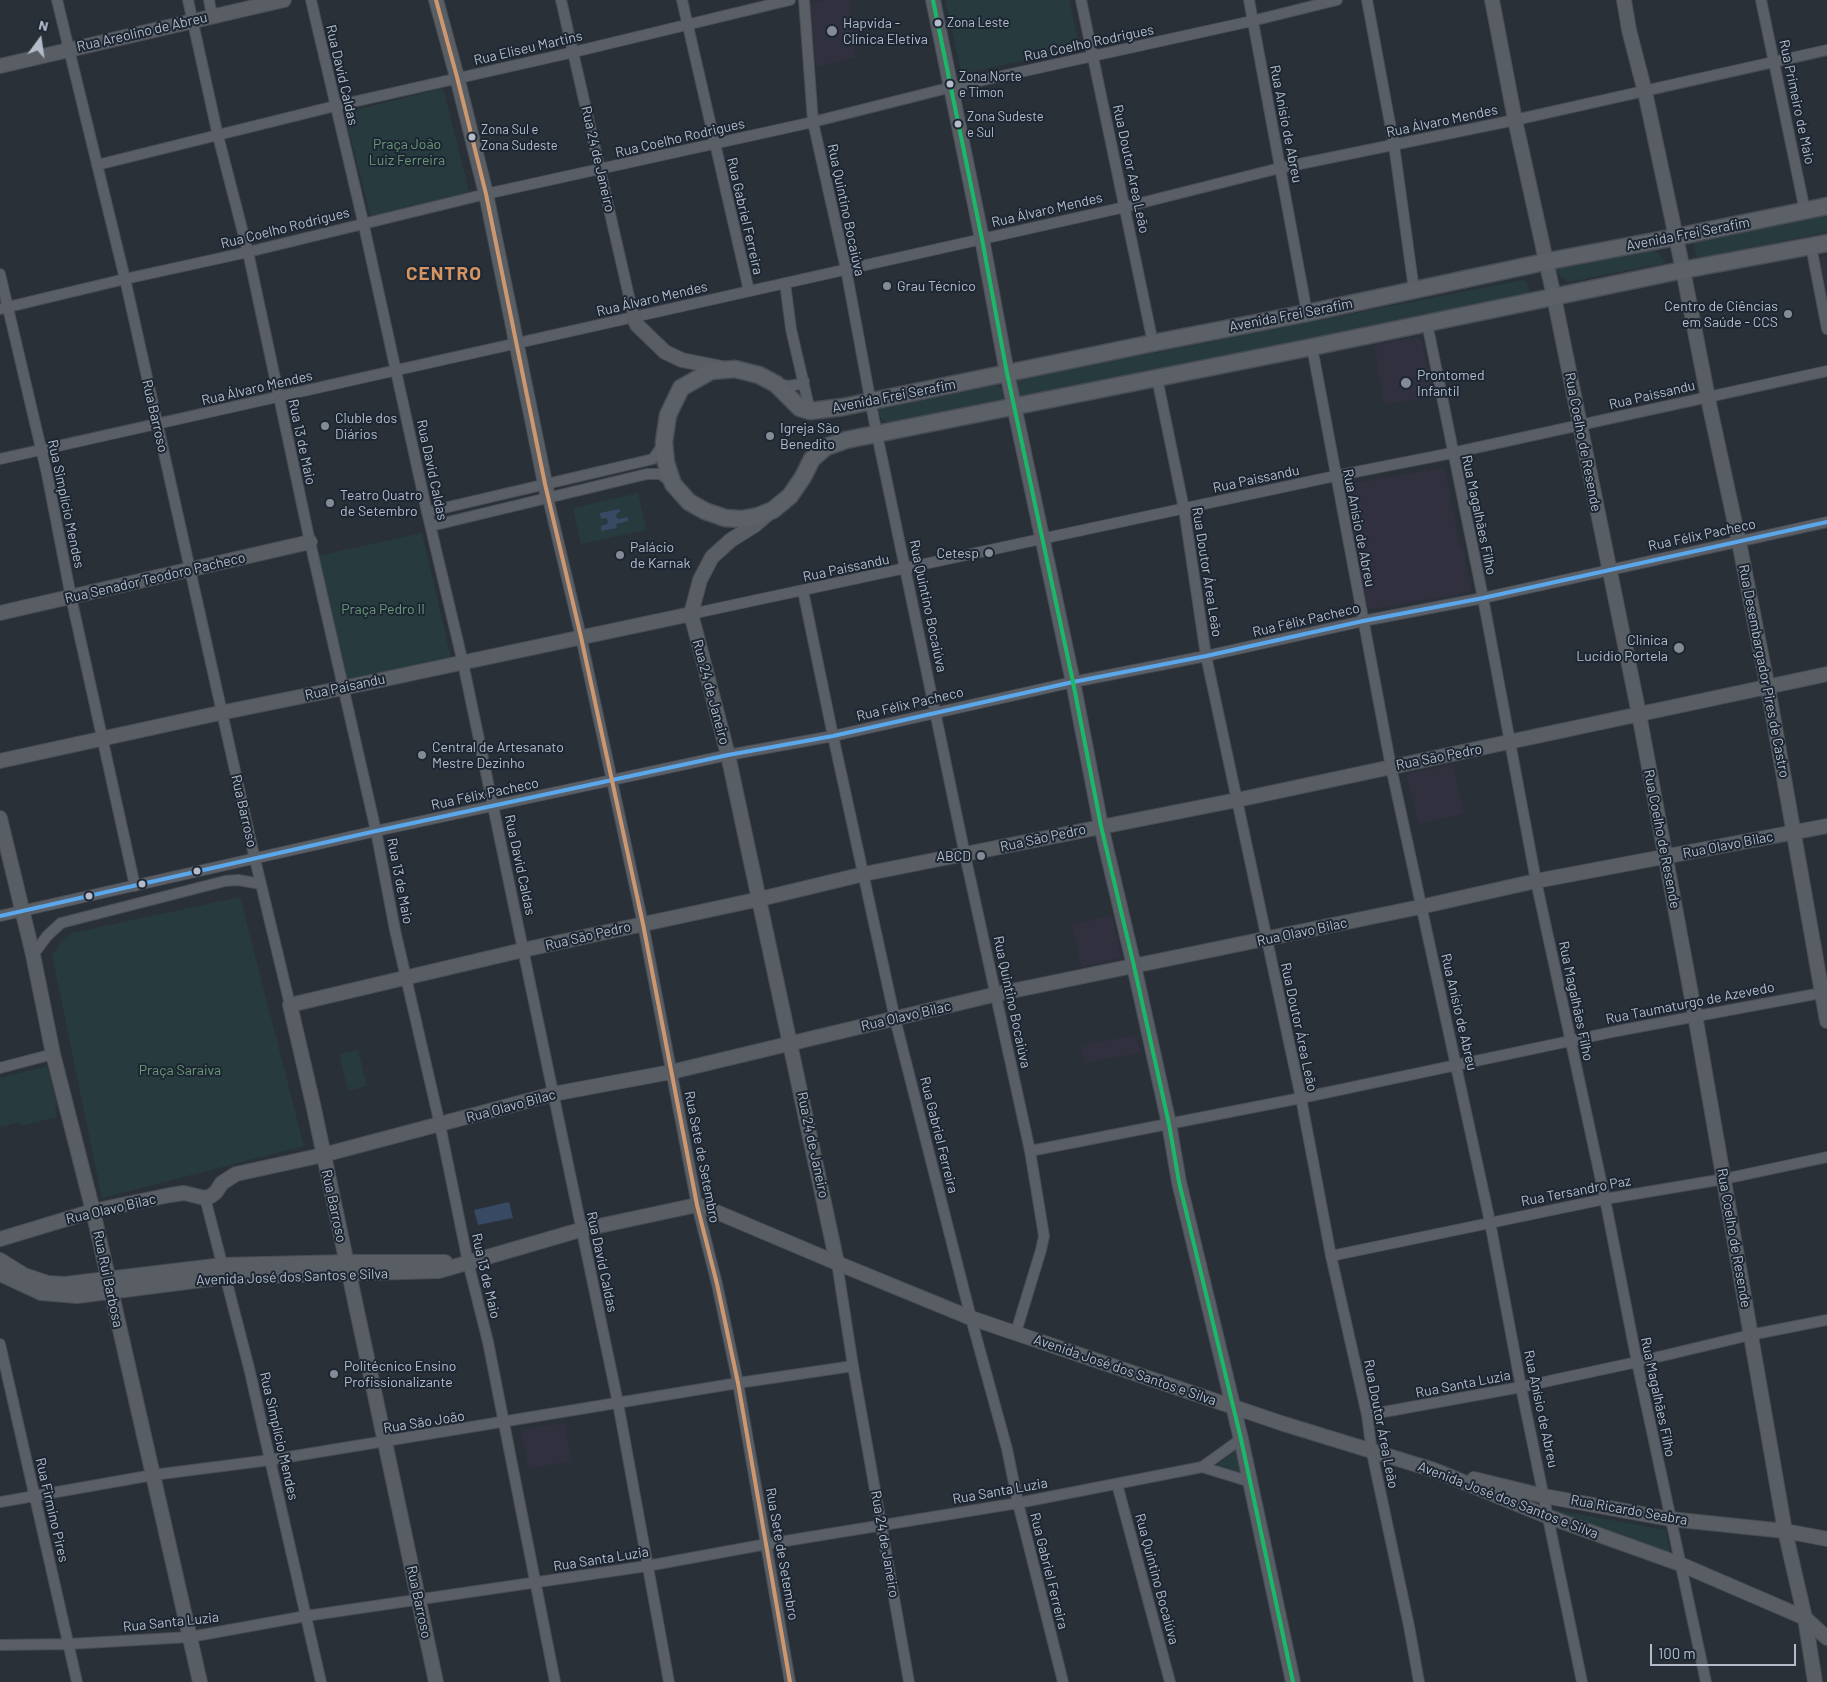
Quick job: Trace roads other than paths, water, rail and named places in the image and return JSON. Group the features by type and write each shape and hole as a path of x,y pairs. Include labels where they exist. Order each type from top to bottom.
{"main road":[{"name":"Avenida Frei Serafim","path":"810,411 843,407 1827,206"},
{"path":"810,411 800,408 776,384 759,375 735,369 711,371 681,388 668,415 664,442 666,463 673,484 689,502 705,511 725,518 742,519 758,516 773,510 790,496 812,459 826,447 877,434 1819,244"}],"street":[{"name":"Rua Barroso","path":"57,0 125,279 254,858 313,1104 436,1682"},
{"name":"Rua 13 de Maio","path":"188,0 218,136 248,252 310,542 376,831 395,930 440,1125 468,1262 488,1342 555,1682"},
{"path":"209,0 212,16"},
{"name":"Rua Areolino de Abreu","path":"0,66 284,0"},
{"name":"Rua David Caldas","path":"311,0 463,663 524,950 580,1230 618,1403 669,1682"},
{"path":"436,0 486,194 548,498"},
{"name":"Rua 24 de Janeiro","path":"561,0 634,318"},
{"name":"Rua Gabriel Ferreira","path":"682,0 749,291"},
{"name":"Rua Eliseu Martins","path":"97,165 335,106 574,52 790,0"},
{"name":"Rua Quintino Bocaiúva","path":"804,0 813,122 846,269 870,401 965,854 1030,1150 1044,1236 1016,1332"},
{"path":"933,0 952,87 1007,373 1044,539 1101,826 1134,966 1179,1182 1242,1439 1293,1682"},
{"name":"Rua Doutor Area Leão","path":"1082,0 1154,343"},
{"name":"Rua Anísio de Abreu","path":"1248,0 1307,313"},
{"name":"Rua Coelho Rodrigues","path":"4,307 248,252 486,194 813,122 952,87 1252,21 1337,0"},
{"path":"1367,0 1394,145 1414,290"},
{"name":"Rua Coelho de Resende","path":"1492,0 1515,120 1554,297 1638,714 1695,1016 1785,1531 1805,1618 1815,1682"},
{"name":"Rua Desembargador Pires de Castro","path":"1624,0 1629,30 1645,92 1683,270 1768,687 1824,992 1827,1021"},
{"name":"Rua Primeiro de Maio","path":"1761,0 1805,211"},
{"name":"Rua Álvaro Mendes","path":"0,459 1125,207 1280,168 1645,92 1827,50"},
{"path":"1819,244 1827,329"},
{"name":"Rua Simplício Mendes","path":"0,274 4,307 41,450 71,597 135,886"},
{"path":"785,283 791,329 810,411"},
{"path":"634,318 637,325 665,352 682,360 735,369"},
{"name":"Rua Magalhães Filho","path":"1427,323 1536,881 1706,1682"},
{"name":"Rua Anísio de Abreu","path":"1312,347 1391,767 1490,1222 1521,1387 1582,1682"},
{"name":"Rua Paissandu","path":"691,614 1335,476 1580,426 1827,371"},
{"name":"Rua Doutor Área Leão","path":"1157,378 1184,509 1206,656 1301,1098 1331,1256 1367,1415 1372,1452 1410,1626 1419,1682"},
{"path":"776,384 789,386 800,384 804,381"},
{"path":"427,512 653,459 664,442"},
{"path":"606,470 609,484"},
{"path":"431,526 656,473 662,474 673,484"},
{"name":"Rua Sete de Setembro","path":"548,498 581,637 643,924 696,1206 717,1284 738,1383 790,1682"},
{"path":"487,499 490,512"},
{"path":"448,508 451,522"},
{"path":"691,614 700,580 712,557 731,540 756,525 773,510"},
{"name":"Rua Félix Pacheco","path":"0,916 376,831 611,782 728,755 833,736 1073,682 1482,598 1827,522"},
{"name":"Rua Senador Teodoro Pacheco","path":"0,613 310,542"},
{"name":"Rua Gabriel Ferreira","path":"803,591 895,1019 971,1318 1007,1449 1018,1503 1064,1682"},
{"name":"Rua 24 de Janeiro","path":"691,614 728,755 837,1263 853,1366 909,1682"},
{"name":"Rua Paisandu","path":"0,761 222,712 691,614"},
{"name":"Rua São Pedro","path":"290,1005 524,950 760,899 864,874 1237,800 1827,674"},
{"name":"Rua Rui Barbosa","path":"0,818 33,955 53,1054 93,1211 200,1682"},
{"name":"Rua Olavo Bilac","path":"0,1239 93,1211 184,1193 205,1198 216,1192 222,1183 236,1174 323,1155 553,1094 672,1072 997,994 1420,907 1536,881 1827,826"},
{"path":"33,955 50,932 62,923 225,881 238,880 261,884"},
{"name":"Rua Taumaturgo de Azevedo","path":"1030,1150 1301,1098 1571,1040 1824,992"},
{"path":"0,1068 53,1054"},
{"name":"Rua Tersandro Paz","path":"1331,1256 1605,1199 1724,1179 1827,1157"},
{"name":"Rua Simplício Mendes","path":"205,1198 250,1368 321,1682"},
{"name":"Avenida José dos Santos e Silva","path":"0,1260 24,1275 48,1283 65,1284 109,1285 224,1271 347,1268 440,1271 580,1230 696,1206 707,1208 971,1318 1233,1407 1434,1470 1549,1518 1680,1564 1805,1618 1827,1638"},
{"name":"Avenida José dos Santos e Silva","path":"0,1274 42,1293 78,1296 109,1285"},
{"name":"Rua Santa Luzia","path":"1367,1415 1521,1387 1750,1335 1827,1320"},
{"name":"Rua Firmino Pires","path":"0,1344 78,1682"},
{"name":"Rua São João","path":"0,1502 153,1475 270,1460 386,1442 738,1383 853,1366"},
{"name":"Rua Santa Luzia","path":"0,1645 69,1644 190,1637 306,1616 647,1566 767,1544 1018,1503 1202,1467 1242,1439"},
{"name":"Rua Santa Luzia","path":"1202,1467 1251,1482"},
{"name":"Rua Ricardo Seabra","path":"1434,1470 1544,1496 1670,1519 1785,1531 1827,1539"},
{"name":"Rua Quintino Bocaiúva","path":"1117,1484 1170,1682"}],"water":[{"path":"619,509 620,512 617,513 616,517 619,519 628,517 628,521 616,524 617,528 601,531 601,526 607,524 608,521 606,518 601,519 600,513"},
{"path":"509,1202 513,1218 478,1225 474,1210"}],"place":[{"name":"Zona Leste","path":"938,23"},
{"name":"Hapvida - Clinica Eletiva","path":"832,31"},
{"name":"Zona Norte e Timon","path":"950,84"},
{"name":"Zona Sudeste e Sul","path":"958,124"},
{"name":"Zona Sul e Zona Sudeste","path":"472,137"},
{"name":"Grau Técnico","path":"887,286"},
{"name":"Centro de Ciências em Saúde - CCS","path":"1788,314"},
{"name":"Prontomed Infantil","path":"1406,383"},
{"name":"Cluble dos Diários","path":"325,426"},
{"name":"Igreja São Benedito","path":"770,436"},
{"name":"Teatro Quatro de Setembro","path":"330,503"},
{"name":"Cetesp","path":"989,553"},
{"name":"Palácio de Karnak","path":"620,555"},
{"name":"Clinica Lucidio Portela","path":"1679,648"},
{"name":"Central de Artesanato Mestre Dezinho","path":"422,755"},
{"name":"ABCD","path":"981,856"},
{"name":"Politécnico Ensino Profissionalizante","path":"334,1374"}],"district":[{"name":"CENTRO","path":"444,274"}],"park label":[{"name":"Praça João Luiz Ferreira","path":"407,152"},
{"name":"Praça Pedro II","path":"383,609"},
{"name":"Praça Saraiva","path":"180,1070"}]}
